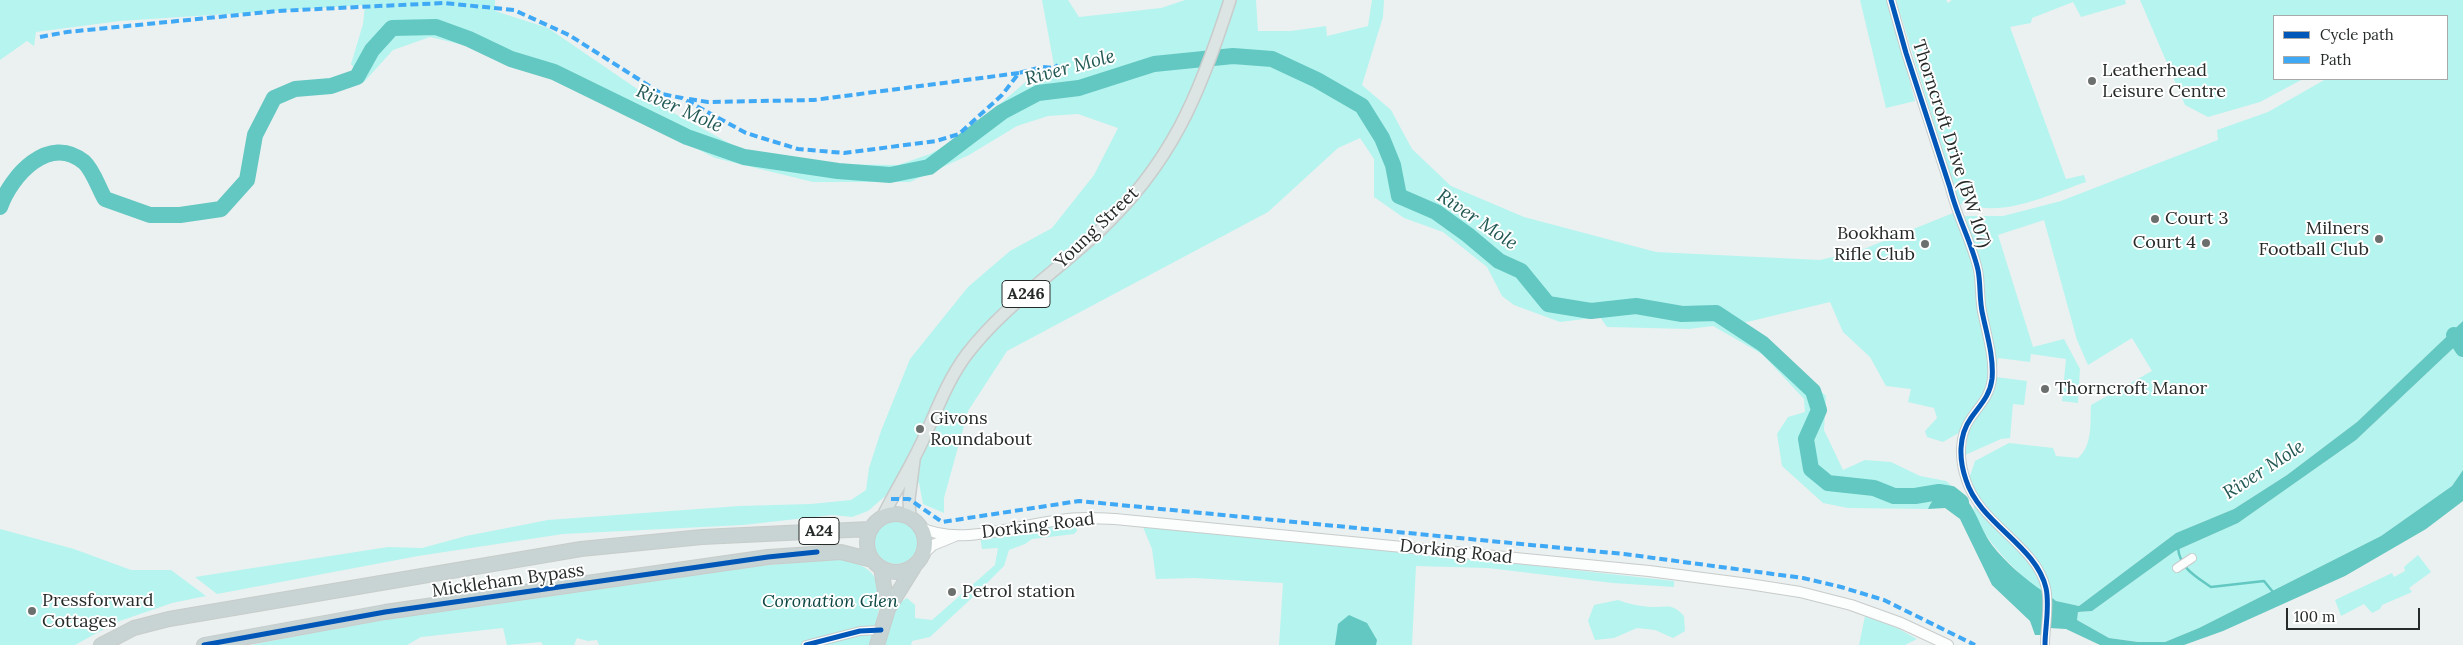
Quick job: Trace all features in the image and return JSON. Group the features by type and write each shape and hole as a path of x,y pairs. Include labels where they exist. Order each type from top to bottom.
{"highway":[{"path":"877,645 888,609 923,554 924,535 915,522 891,514 882,518 870,529 866,545 876,564 888,609"},
{"name":"Mickleham Bypass","path":"101,645 134,628 169,618 581,549 702,536 870,529"},
{"name":"Mickleham Bypass","path":"204,645 385,612 768,557 842,552 876,564"},
{"path":"876,564 900,572 914,566"}],"main road":[{"name":"Young Street","path":"882,518 905,471 914,458 938,401 967,354 1017,301 1118,212 1142,185 1167,150 1194,102 1230,0"},
{"name":"Young Street","path":"914,458 909,499 915,522"},
{"name":"Dorking Road","path":"923,554 933,545 955,536 1062,520 1098,518 1649,571 1749,584 1832,599 1880,614 1948,645"},
{"name":"Dorking Road","path":"915,522 932,533 955,536"}],"street":[{"name":"Thorncroft Drive (BW 107)","path":"1891,0 1906,53 1950,188 1955,211 1978,269 1982,314 1988,336 1992,379 1985,402 1970,419 1963,435 1961,453 1966,480 1978,504 2028,556 2039,572 2046,589 2046,645"},
{"path":"2176,568 2192,558"},
{"path":"806,645 860,631 881,630"}],"green space":[{"path":"0,0 495,0 495,11 548,28 668,110 754,155 822,164 898,165 930,154 960,138 1028,80 1056,76 1042,0 1068,0 1079,17 1161,8 1185,0 1256,0 1258,31 1291,31 1326,26 1327,36 1368,26 1372,0 1384,0 1383,17 1362,85 1391,110 1412,149 1451,186 1524,217 1656,252 1820,260 1859,251 1953,213 1957,222 1966,216 2003,216 2061,201 2218,140 2217,130 2268,112 2324,80 2448,80 2448,15 2273,15 2273,80 2301,80 2260,102 2208,117 2185,105 2140,0 2463,0 2463,321 2357,422 2287,475 2234,509 2176,533 2079,606 2059,602 2046,596 2009,563 1987,536 1974,514 1978,495 1969,479 1975,461 2009,443 2053,448 2056,456 2078,458 2083,453 2088,440 2091,405 2152,371 2132,338 2088,365 2077,340 2044,220 1998,235 2033,347 2064,339 2080,369 2078,403 2062,401 2066,359 2031,354 2030,362 1998,358 1996,377 2027,381 2024,405 2013,404 2010,438 2001,439 1965,455 1969,427 1943,442 1927,437 1925,431 1937,418 1934,408 1908,402 1911,389 1886,386 1870,357 1843,332 1830,302 1743,323 1768,342 1826,396 1824,430 1843,470 1865,460 1891,462 1920,476 1946,481 1954,488 1938,495 1928,509 1848,508 1823,503 1782,466 1777,434 1788,417 1805,412 1804,399 1762,354 1713,326 1689,329 1607,327 1600,317 1560,322 1514,305 1502,296 1487,267 1443,232 1404,218 1374,197 1374,159 1360,138 1338,148 1268,212 1007,351 968,411 944,498 944,513 923,504 919,483 897,486 868,511 852,517 832,515 743,525 563,534 418,556 217,594 195,577 388,547 422,548 466,536 548,520 851,500 866,490 869,468 881,431 910,359 968,287 1010,251 1052,228 1094,175 1118,128 1078,114 1048,116 1017,126 969,155 910,182 813,182 715,158 565,82 476,48 430,37 393,50 364,82 351,64 363,24 365,5 120,21 36,32 34,46 27,41 0,60"},
{"path":"1860,0 1888,0 1915,101 1886,108"},
{"path":"1896,0 1946,0 1948,3 1952,0 2125,0 2126,4 2081,17 2073,2 2032,18 2031,23 2010,27 2066,179 2084,175 2086,182 2027,203 2011,206 1981,208 1959,204"},
{"path":"2463,339 2463,470 2452,486 2381,536 2199,628 2165,642 2138,642 2109,638 2077,620 2078,612 2092,611 2175,551 2238,523 2356,440"},
{"path":"896,520 908,524 914,530 918,542 914,554 908,560 896,564 884,560 878,554 874,542 878,530 884,524"},
{"path":"1076,524 1077,531 1074,534 1032,539 1009,550 1004,566 930,637 912,641 911,645 882,645 890,618 901,602 907,598 915,605 915,618 932,620 995,565 998,548 982,549 980,536"},
{"path":"1143,527 1182,527 1674,581 1674,587 1613,583 1488,568 1416,566 1412,645 1279,645 1283,583 1194,578 1156,579 1152,549"},
{"path":"0,529 74,549 131,570 171,570 206,596 172,603 117,622 75,645 0,645"},
{"path":"2418,555 2431,572 2409,588 2412,592 2382,605 2380,609 2372,613 2364,604 2341,616 2335,600 2392,573 2394,577 2405,571 2404,567"},
{"name":"Coronation Glen","path":"838,558 860,565 870,571 876,580 880,601 870,645 599,645 597,640 588,641 577,638 574,645 543,645 541,642 507,645 503,628 421,637 407,645 251,645 470,605 543,594 691,574"},
{"path":"1618,600 1642,606 1672,607 1684,616 1685,631 1673,638 1655,630 1637,628 1614,638 1595,640 1588,621 1594,605"},
{"path":"1865,616 1897,628 1917,639 1905,645 1859,645"}],"shaded area":[{"path":"2463,321 2463,339 2356,440 2238,523 2175,551 2092,611 2078,612 2077,620 2109,638 2138,642 2165,642 2199,628 2381,536 2452,486 2463,470 2463,501 2426,529 2345,576 2223,631 2184,645 2100,645 2066,629 2049,628 2051,597 2056,601 2079,606 2176,533 2234,509 2287,475 2357,422"},
{"path":"1954,488 1961,493 1972,507 1987,538 2003,558 2044,592 2042,635 2035,635 2030,621 1992,585 1960,519 1945,508 1928,509 1938,495"},
{"path":"1349,615 1367,623 1377,640 1376,645 1335,645 1338,624"}],"waterway":[{"name":"River Mole","path":"0,207 5,195 22,171 45,155 58,152 71,154 84,162 105,199 150,215 180,215 221,209 247,180 255,135 274,98 295,89 331,86 357,77 372,50 392,28 436,27 469,39 511,59 554,72 687,137 744,157 838,171 890,175 929,167 1002,112 1038,93 1079,88 1154,64 1233,56 1272,59 1317,80 1362,106 1382,138 1393,165 1399,196 1436,212 1499,261 1521,271 1548,304 1591,311 1636,306 1682,314 1716,313 1763,344 1813,391 1819,410 1806,439 1811,469 1828,483 1874,488 1894,496 1915,496 1939,492 1951,494 1961,502"},
{"path":"2454,335 2463,349"},
{"path":"2178,548 2179,555 2189,571 2211,587 2264,581 2273,592"}],"marked path":[{"path":"40,37 67,32 278,11 444,3 514,10 569,35 662,94 682,98 746,133 798,149 844,153 936,141 959,134 1002,95 1019,73 1042,67 1054,68 1058,65"},
{"path":"689,99 708,102 814,100 1019,73"},
{"path":"891,499 909,499 942,522 1079,501 1624,554 1803,578 1884,600 1975,645"}],"cycle path":[{"path":"1891,0 1906,53 1979,276 1982,310 1991,355 1992,379 1987,395 1964,432 1961,448 1962,464 1973,496 2031,559 2040,573 2047,595 2045,645"},
{"path":"204,645 385,612 768,557 817,552"},
{"path":"806,645 860,631 881,630"}],"place":[{"name":"Leatherhead Leisure Centre","path":"2092,81"},
{"name":"Court 3","path":"2155,219"},
{"name":"Milners Football Club","path":"2379,239"},
{"name":"Court 4","path":"2206,243"},
{"name":"Bookham Rifle Club","path":"1925,244"},
{"name":"Thorncroft Manor","path":"2045,389"},
{"name":"Givons Roundabout","path":"920,429"},
{"name":"Petrol station","path":"952,592"},
{"name":"Pressforward Cottages","path":"32,611"}]}
